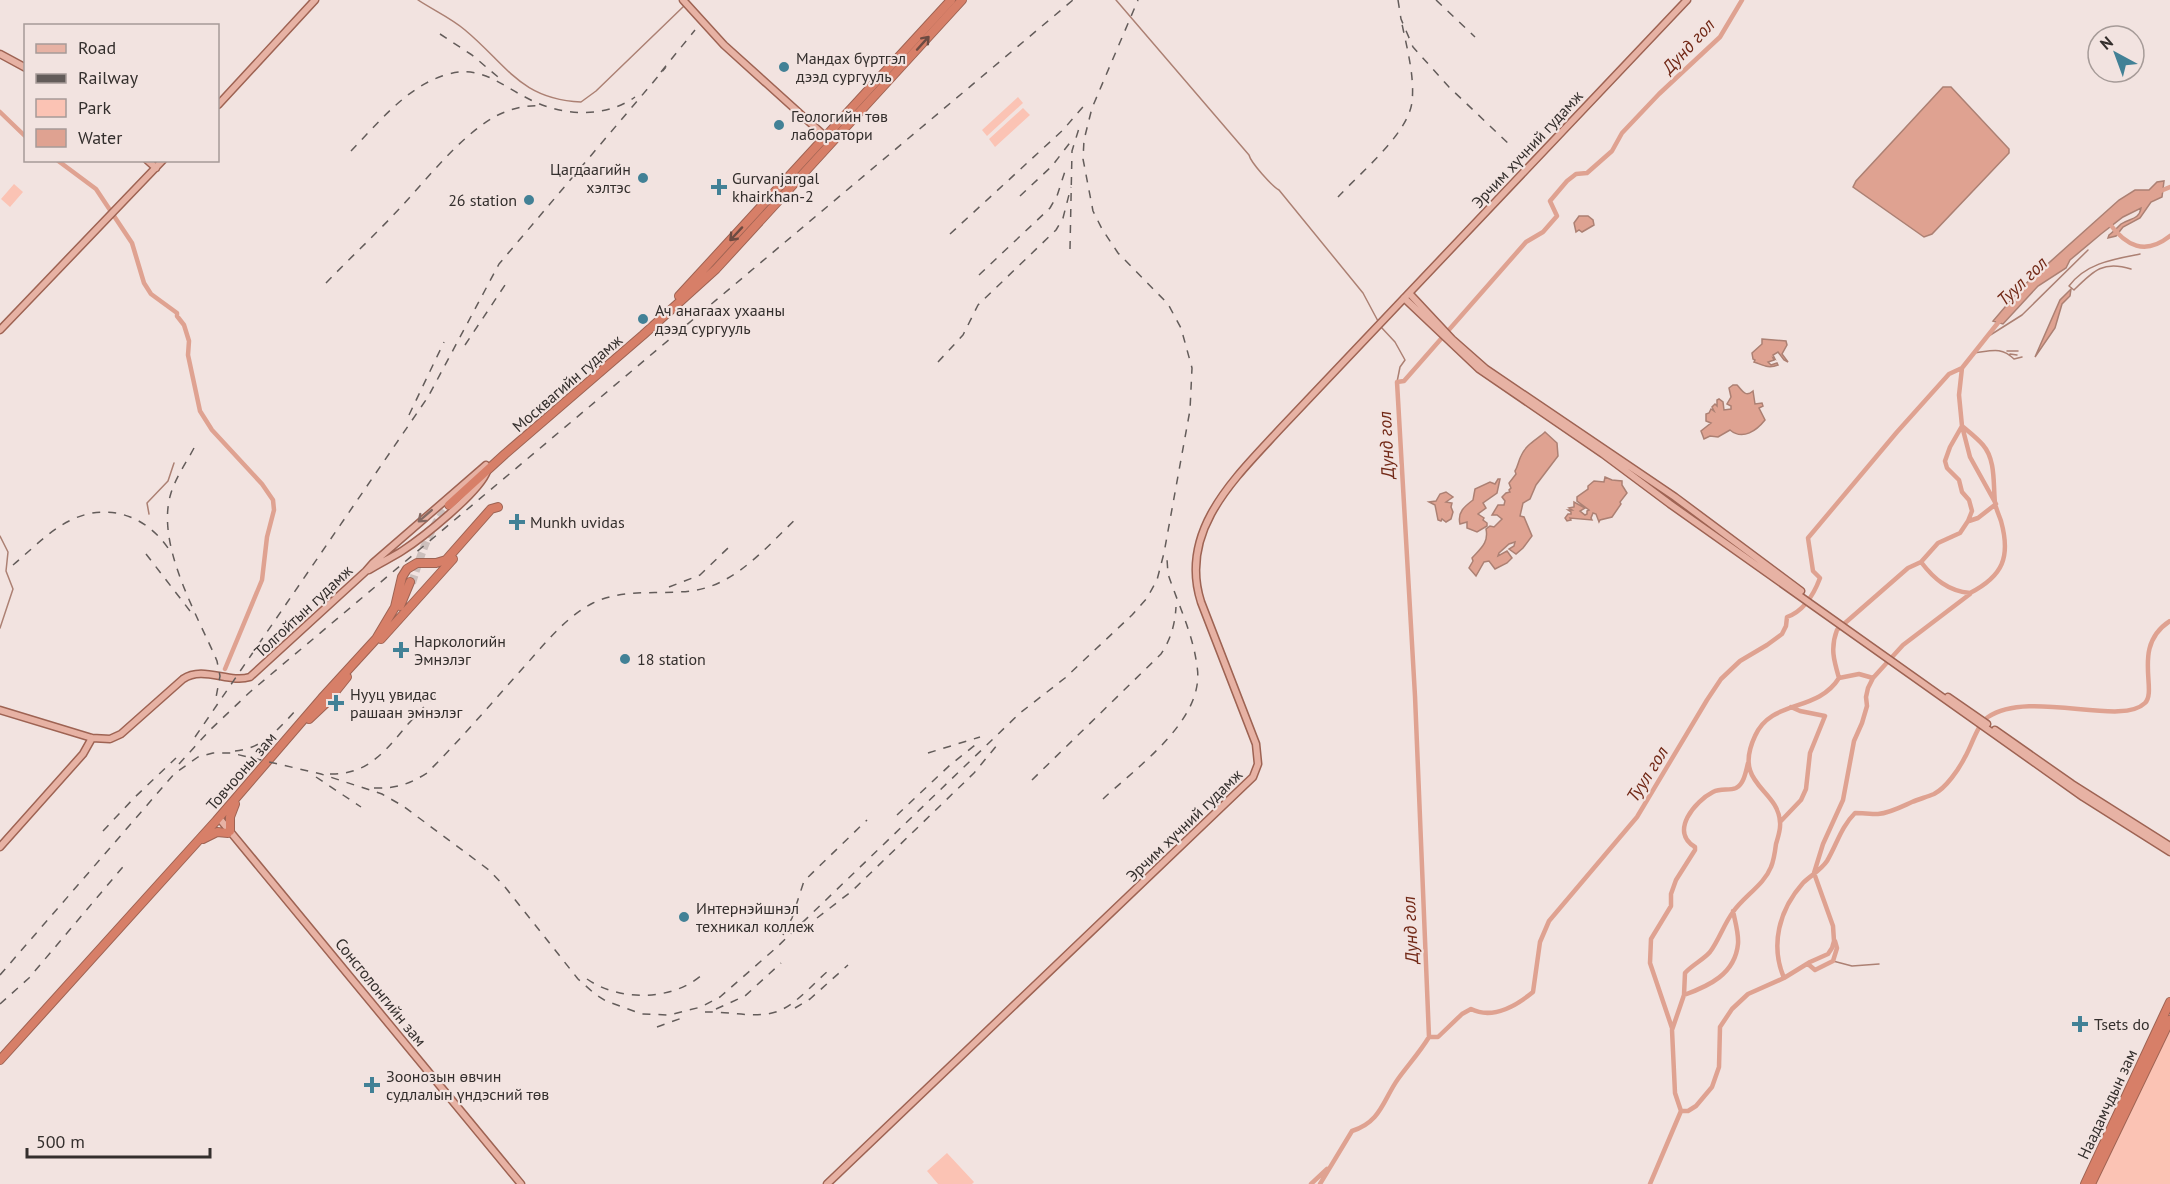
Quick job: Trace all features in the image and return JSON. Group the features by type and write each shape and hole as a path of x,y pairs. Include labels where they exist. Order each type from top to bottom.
{"highway":[{"path":"828,141 855,117 939,19 951,0"},
{"path":"828,141 848,111 939,19 962,0"},
{"path":"848,111 850,117 855,117"},
{"name":"Москвагийн гудамж","path":"448,505 683,295 713,266 828,141"},
{"name":"Товчооны зам","path":"0,1060 218,820 322,698 376,639 390,625 482,527 494,508 444,561 417,563 407,569 402,577 390,625 327,702 293,736 235,804 218,820 0,1065"},
{"path":"390,625 406,601 411,583"},
{"path":"203,839 217,832 229,832 230,817 235,804"},
{"name":"Наадамчдын зам","path":"2085,1184 2146,1060 2170,1002"},
{"name":"Наадамчдын зам","path":"2146,1060 2170,1020"},
{"name":"Наадамчдын зам","path":"2091,1184 2136,1080"}],"main road":[{"path":"219,104 315,0"},
{"name":"Эрчим хүчний гудамж","path":"827,1184 1253,777 1258,762 1256,744 1198,591 1195,561 1200,534 1211,512 1246,467 1687,0"},
{"path":"685,2 716,37 828,141"},
{"path":"0,54 24,67"},
{"path":"149,162 156,168"},
{"path":"0,330 161,162"},
{"path":"1406,296 1479,369 1603,454 1670,504 1797,590"},
{"path":"1450,340 1510,386 1689,507 1797,590 2083,797 2170,852"},
{"name":"Толгойтын гудамж","path":"0,710 92,738 110,739 121,734 191,674 228,676 236,679 254,674 366,572 389,548 489,466"},
{"name":"Толгойтын гудамж","path":"366,572 404,550 466,498 484,478 489,466"},
{"path":"1670,504 1676,502 1675,497"},
{"path":"1686,515 1685,511 1689,507"},
{"path":"397,542 397,548 404,550"},
{"path":"389,548 394,550 394,556"},
{"path":"1987,727 2080,790 2170,846"},
{"path":"0,847 83,754 92,738"},
{"name":"Сонсголонгийн зам","path":"218,820 519,1184"}],"green space":[{"path":"1018,97 1023,103 987,136 982,130"},
{"path":"1023,108 1030,115 995,147 989,139"},
{"path":"14,184 23,192 10,207 1,199"},
{"path":"2170,1021 2170,1184 2091,1184"},
{"path":"947,1153 974,1182 972,1184 938,1184 927,1171"}],"water":[{"path":"1943,87 1951,87 2009,149 2009,153 1932,234 1924,237 1853,187"},
{"path":"2164,181 2162,197 2151,202 2140,218 2123,227 2116,236 2108,238 2121,224 2136,217 2141,208 2123,217 2070,260 2066,268 2038,286 2003,324 1993,321 2022,287 2119,200 2135,190 2149,190 2157,182"},
{"path":"1579,216 1588,216 1593,220 1594,225 1582,232 1579,230 1576,232 1574,223"},
{"path":"2071,289 2070,296 2062,304 2055,328 2035,357 2060,300"},
{"path":"1762,339 1786,341 1787,345 1782,354 1788,362 1778,352 1773,355 1774,360 1768,362 1771,365 1777,363 1778,365 1768,367 1754,362 1752,353 1762,344"},
{"path":"1737,385 1748,394 1753,391 1755,404 1762,403 1763,406 1759,408 1765,420 1749,433 1740,434 1730,430 1718,437 1710,436 1704,439 1701,431 1711,423 1706,421 1706,414 1711,409 1714,411 1712,407 1715,404 1717,406 1719,399 1723,402 1724,410 1731,409 1731,406 1727,404 1731,397 1729,388"},
{"path":"1545,432 1557,443 1558,456 1536,485 1530,499 1523,503 1520,516 1524,517 1532,536 1516,554 1509,549 1514,546 1515,542 1499,553 1498,556 1507,551 1512,558 1507,563 1495,569 1489,561 1484,562 1476,576 1469,568 1473,561 1472,558 1485,542 1486,529 1490,526 1494,527 1502,519 1497,515 1492,515 1498,505 1504,505 1505,501 1502,497 1510,492 1509,483 1516,474 1515,471 1523,452"},
{"path":"1605,477 1622,481 1627,493 1612,517 1599,522 1596,514 1593,513 1592,520 1570,518 1571,520 1567,521 1565,518 1571,514 1568,510 1572,510 1569,508 1574,507 1574,502 1585,508 1580,511 1587,514 1589,510 1577,501 1577,497 1594,481 1604,482"},
{"path":"1500,479 1497,493 1483,503 1486,508 1478,514 1484,518 1487,526 1477,532 1467,528 1467,522 1460,524 1461,513 1473,500 1475,489 1490,482 1495,484"},
{"path":"1446,492 1453,497 1446,502 1452,503 1453,512 1451,519 1446,522 1442,519 1438,520 1435,505 1429,502 1436,501 1440,494"}],"waterway":[{"path":"418,0 460,26 516,78 529,87 560,99 581,102 596,91 684,6"},
{"path":"1116,0 1249,155 1262,174 1279,190 1363,293 1379,323"},
{"name":"Дунд гол","path":"1429,1037 1415,696 1397,382 1404,381 1526,242 1543,232 1557,216 1550,201 1567,181 1576,174 1587,173 1612,151 1622,133 1659,94 1720,37 1742,0"},
{"path":"0,112 24,135"},
{"path":"60,162 96,189 132,243 144,283 151,294 177,313 189,341 188,355 200,411 212,430 262,484 273,500 274,510 267,537 262,580 225,669"},
{"name":"Туул гол","path":"2158,192 2170,187"},
{"name":"Туул гол","path":"2109,223 2122,238 2136,246 2152,246 2170,236"},
{"path":"1984,339 2022,315 2088,250"},
{"path":"2131,269 2106,267 2087,277 2074,290 2069,286 2092,267 2140,254"},
{"name":"Туул гол","path":"1650,1184 1681,1111 1675,1093 1672,1030 1684,995 1685,973 1710,952 1730,917 1764,879 1774,859 1780,822 1772,801 1752,776 1749,752 1755,736 1762,724 1772,716 1819,697 1830,689 1839,678 1833,649 1837,630 1908,568 1921,562 1931,574 1948,587 1970,593 1990,580 2002,564 2004,534 1995,503 1992,465 1983,445 1962,426 1959,395 1962,368 2001,319"},
{"path":"1381,327 1395,342 1405,360 1400,367 1397,382"},
{"path":"1973,353 1995,350 2005,352 2014,359 2022,357"},
{"path":"2007,351 2018,351"},
{"path":"2010,354 2017,355"},
{"name":"Туул гол","path":"1320,1184 1352,1131 1369,1122 1380,1110 1398,1079 1429,1037 1438,1037 1462,1014 1471,1009 1488,1013 1504,1010 1533,992 1540,942 1549,921 1637,817 1721,679 1740,661 1782,634 1787,617 1798,611 1815,590 1820,578 1813,571 1808,538 1949,374 1962,368"},
{"path":"1962,426 1970,457 1996,504 1978,518 1969,521"},
{"name":"Туул гол","path":"1921,562 1938,543 1960,533 1972,511 1969,500 1962,492 1959,480 1947,468 1945,461 1962,426"},
{"path":"149,514 147,503 168,481 174,463"},
{"path":"0,536 8,552 6,571 13,589 0,628"},
{"name":"Туул гол","path":"1681,1111 1688,1111 1696,1106 1712,1087 1719,1067 1720,1027 1732,1009 1748,994 1828,954 1832,948 1833,926 1814,873 1823,844 1843,800 1854,741 1867,706 1868,688 1873,678 1903,645 1970,594"},
{"name":"Туул гол","path":"1784,978 1778,953 1779,928 1783,916 1795,893 1827,861 1855,813 1878,814 1895,810 1939,791 1959,767 1984,721 2006,709 2027,706 2116,711 2133,709 2145,703 2149,688 2148,655 2151,643 2158,631 2170,621"},
{"name":"Туул гол","path":"1839,678 1859,674 1873,678"},
{"path":"1780,822 1801,800 1806,789 1810,753 1825,716 1791,707"},
{"name":"Туул гол","path":"1672,1028 1650,963 1651,939 1671,906 1671,894 1676,880 1695,850 1684,833 1688,817 1706,796 1719,790 1739,786 1748,763"},
{"name":"Туул гол","path":"1684,995 1711,983 1732,963 1738,944 1733,911"},
{"path":"1808,964 1815,970 1833,961 1837,948 1835,941"},
{"path":"1833,961 1852,966 1879,964"},
{"name":"Туул гол","path":"1311,1184 1327,1169"}],"tunnel":[{"path":"412,583 431,532 449,505"}],"railway":[{"path":"179,764 209,731 250,692 1073,0"},
{"path":"0,975 174,774 198,757 213,753 231,753 321,774 382,794 403,806 489,870 578,979 606,1001 642,1014 669,1015 701,1007 720,997 776,948 1020,713 1065,678 1132,615 1147,598 1157,580 1190,410 1192,368 1181,328 1168,304 1118,253 1102,229 1093,211 1083,159 1084,140 1092,108 1138,0"},
{"path":"1398,0 1401,19 1413,47 1449,87 1511,146"},
{"path":"1436,0 1475,37"},
{"path":"1338,197 1393,140 1409,114 1413,92 1410,60 1401,19"},
{"path":"661,72 695,30"},
{"path":"440,34 472,55 498,77"},
{"path":"195,737 428,397 499,264 666,67"},
{"path":"351,151 404,98 429,82 455,73 467,72 487,76 553,109 596,112 610,109 635,97"},
{"path":"950,234 1063,130 1088,101"},
{"path":"326,283 391,218 445,158 483,124 507,111 540,106"},
{"path":"1070,249 1072,151 1080,125"},
{"path":"1020,196 1052,166 1072,140"},
{"path":"979,275 1050,208 1057,196 1067,165"},
{"path":"938,362 963,335 978,305 1056,230 1063,218 1071,187"},
{"path":"465,345 505,285"},
{"path":"409,415 444,342"},
{"path":"194,448 171,493 168,513 169,534 180,578 217,661 220,676 215,703"},
{"path":"13,565 63,524 99,512 125,515 137,520 159,537 168,548"},
{"path":"374,788 402,785 427,773 555,632 583,609 605,598 618,595 684,592 712,586 740,570 765,550 799,516"},
{"path":"669,587 700,575 728,548"},
{"path":"146,554 190,611"},
{"path":"1103,799 1166,740 1180,723 1191,704 1197,686 1195,654 1168,574 1167,559"},
{"path":"1032,780 1161,654 1172,631 1176,607"},
{"path":"330,774 353,771 380,755 435,695"},
{"path":"235,751 262,742 298,708"},
{"path":"928,753 980,737"},
{"path":"897,815 950,765 980,741"},
{"path":"817,918 852,891 974,773 998,744"},
{"path":"103,831 176,758"},
{"path":"316,777 361,807"},
{"path":"783,935 792,918 804,881 867,820"},
{"path":"0,1004 29,978 127,862"},
{"path":"716,1009 745,996 781,963"},
{"path":"795,1008 810,999 848,965"},
{"path":"705,1012 754,1015 772,1013 793,1002 828,971"},
{"path":"587,979 615,992 646,995 662,994 677,989 703,974"},
{"path":"657,1027 682,1018"}],"place":[{"name":"Мандах бүртгэл дээд сургууль","path":"784,67"},
{"name":"Геологийн төв лаборатори","path":"779,125"},
{"name":"Цагдаагийн хэлтэс","path":"643,178"},
{"name":"Gurvanjargal khairkhan-2","path":"719,187"},
{"name":"26 station","path":"529,200"},
{"name":"Ач анагаах ухааны дээд сургууль","path":"643,319"},
{"name":"Munkh uvidas","path":"517,522"},
{"name":"Наркологийн Эмнэлэг","path":"401,650"},
{"name":"18 station","path":"625,659"},
{"name":"Нууц увидас рашаан эмнэлэг","path":"336,703"},
{"name":"Интернэйшнэл техникал коллеж","path":"684,917"},
{"name":"Tsets do","path":"2080,1024"},
{"name":"Зоонозын өвчин судлалын үндэсний төв","path":"372,1085"}]}
